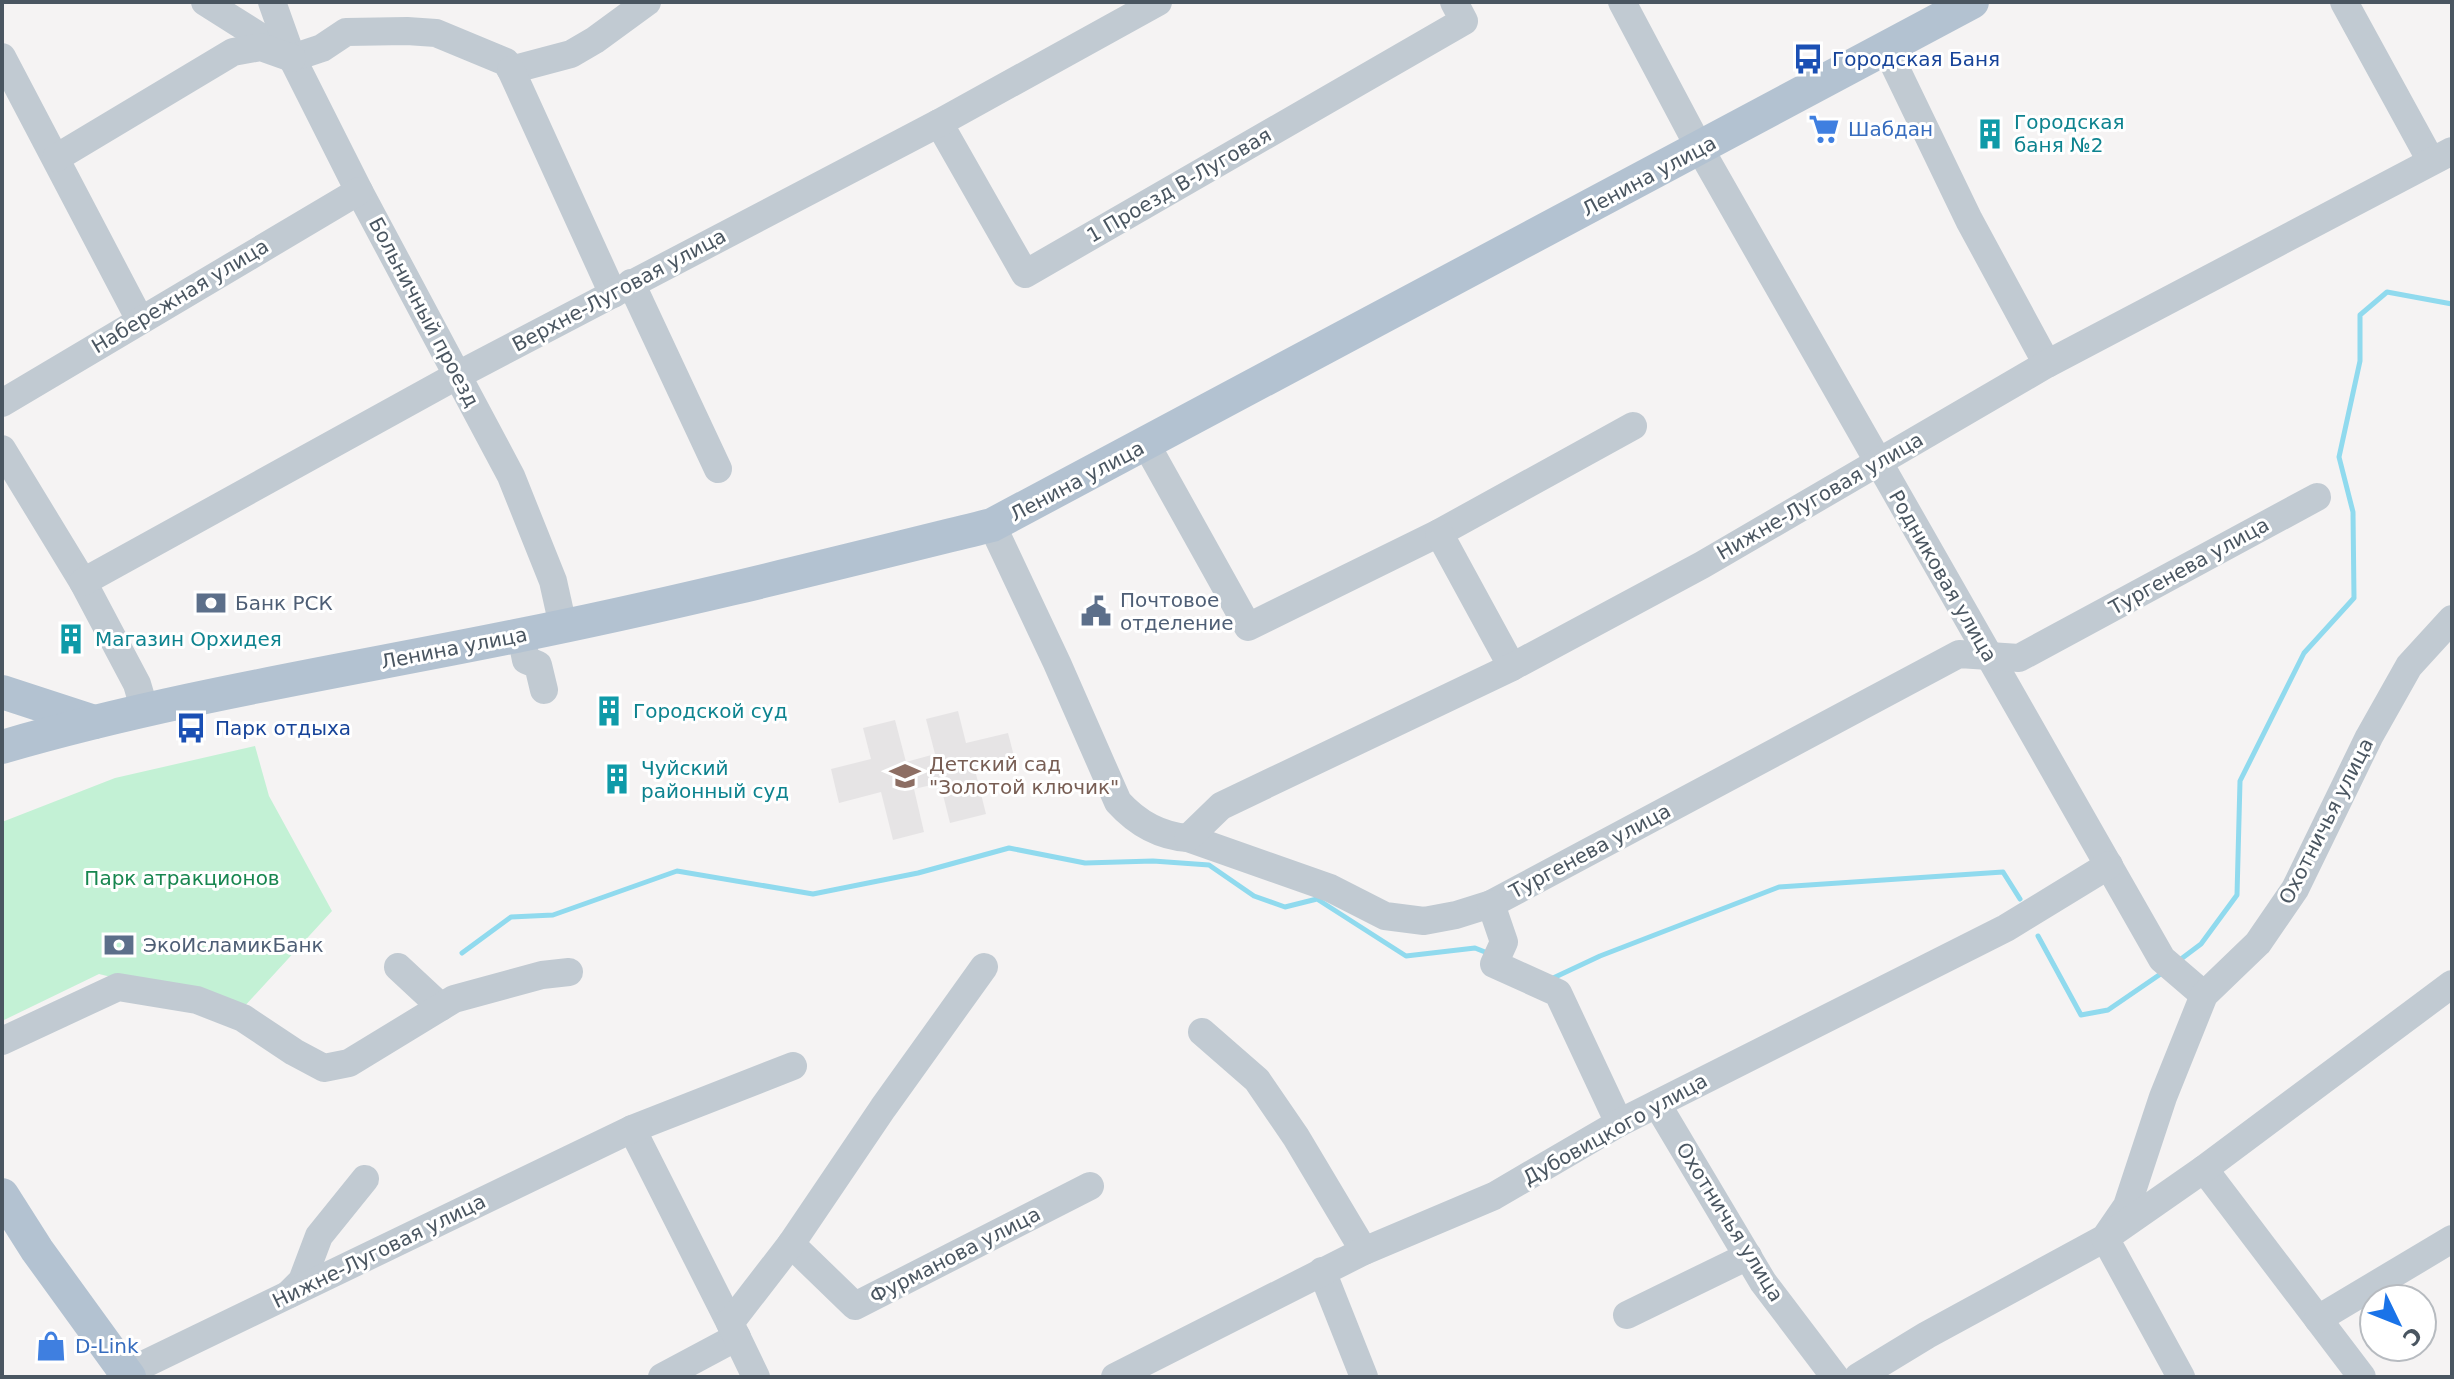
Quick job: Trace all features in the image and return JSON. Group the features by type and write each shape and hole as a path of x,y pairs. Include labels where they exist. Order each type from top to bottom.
{"main road":[{"name":"Ленина улица","path":"53,732 563,626 992,525 1972,2"},
{"path":"2,692 94,722"},
{"path":"2,747 53,732"},
{"path":"2,758 53,732"},
{"path":"2,1195 37,1250 127,1375"}],"street":[{"path":"205,2 292,58"},
{"name":"Больничный проезд","path":"272,2 292,58 359,191 511,476 553,581 563,626"},
{"path":"511,70 571,54 647,2"},
{"name":"Верхне-Луговая улица","path":"83,582 458,375 939,123 1158,2"},
{"name":"1 Проезд В-Луговая","path":"939,123 1025,274 1464,21 1454,2"},
{"name":"Родниковая улица","path":"1622,2 1700,149 2109,865 2171,966 2204,995"},
{"path":"2344,2 2442,156"},
{"path":"56,158 233,52 261,47 292,58 322,48 346,32 422,32 436,33 506,62 718,469"},
{"path":"1886,48 1969,220 2047,364"},
{"path":"2,57 140,320"},
{"name":"Нижне-Луговая улица","path":"1188,838 1221,806 1512,667 1702,565 2047,364 2442,156"},
{"name":"Набережная улица","path":"2,403 359,191"},
{"path":"1146,444 1248,627 1439,533 1633,426"},
{"path":"2,449 83,582 137,684 145,711"},
{"name":"Тургенева улица","path":"992,525 1118,802 1133,818 1171,837 1188,838 1330,888 1385,916 1424,921 1491,904 1959,654 2019,658 2317,497"},
{"path":"1439,533 1512,667"},
{"name":"Охотничья улица","path":"2105,1238 2127,1206 2163,1097 2204,995 2258,943 2295,889 2369,737 2409,666 2452,619"},
{"path":"521,635 526,660 538,665 544,690"},
{"name":"Дубовицкого улица","path":"1115,1377 1322,1271 1494,1196 1619,1123 2006,928 2109,865"},
{"path":"1491,904 1499,953 1558,993 1619,1123"},
{"path":"398,967 441,1007"},
{"path":"662,1377 734,1330 883,1108 984,967"},
{"path":"2,1041 118,987 197,1000 243,1018 324,1068 349,1063 454,999 542,975 569,972"},
{"name":"Охотничья улица","path":"1858,1377 1927,1335 2105,1238 2204,1169 2452,984"},
{"path":"1202,1032 1257,1080 1296,1137 1364,1251"},
{"name":"Нижне-Луговая улица","path":"127,1375 632,1129 793,1066"},
{"name":"Охотничья улица","path":"1657,1104 1763,1282 1835,1377"},
{"path":"632,1129 756,1377"},
{"path":"2204,1169 2362,1377"},
{"path":"288,1295 302,1281 319,1236 365,1179"},
{"name":"Фурманова улица","path":"791,1244 855,1306 1090,1186"},
{"path":"2105,1238 2181,1377"},
{"path":"2318,1319 2452,1239"},
{"path":"1627,1315 1748,1256"},
{"path":"1322,1271 1364,1377"}],"shaded area":[{"name":"Детский сад \"Золотой ключик\"","path":"958,711 966,743 1008,733 1015,760 975,770 986,814 950,823 940,783 914,789 924,832 893,840 881,792 839,803 831,769 871,759 863,728 895,720 906,762 935,754 926,719"}],"green space":[{"name":"Парк атракционов","path":"255,746 269,796 332,911 242,1009 99,974 2,1021 2,822 115,778"}],"waterway":[{"path":"2177,962 2201,944 2237,895 2240,781 2304,653 2354,598 2353,512 2339,457 2360,361 2360,315 2387,292 2452,304"},
{"path":"462,953 511,917 553,915 677,871 813,894 918,873 1009,848 1085,863 1153,861 1209,865 1254,896 1285,907 1317,899 1406,956 1475,948 1490,954"},
{"path":"1551,979 1600,956 1779,887 2003,872 2020,899"},
{"path":"2038,936 2081,1015 2108,1010 2162,973"}],"place":[{"name":"Городская Баня","path":"1808,59"},
{"name":"Шабдан","path":"1824,129"},
{"name":"Городская баня №2","path":"1990,134"},
{"name":"Банк РСК","path":"211,603"},
{"name":"Почтовое отделение","path":"1096,611"},
{"name":"Магазин Орхидея","path":"71,639"},
{"name":"Городской суд","path":"609,711"},
{"name":"Парк отдыха","path":"191,728"},
{"name":"Детский сад \"Золотой ключик\"","path":"905,776"},
{"name":"Чуйский районный суд","path":"617,779"},
{"name":"ЭкоИсламикБанк","path":"119,945"},
{"name":"D-Link","path":"51,1346"}]}
